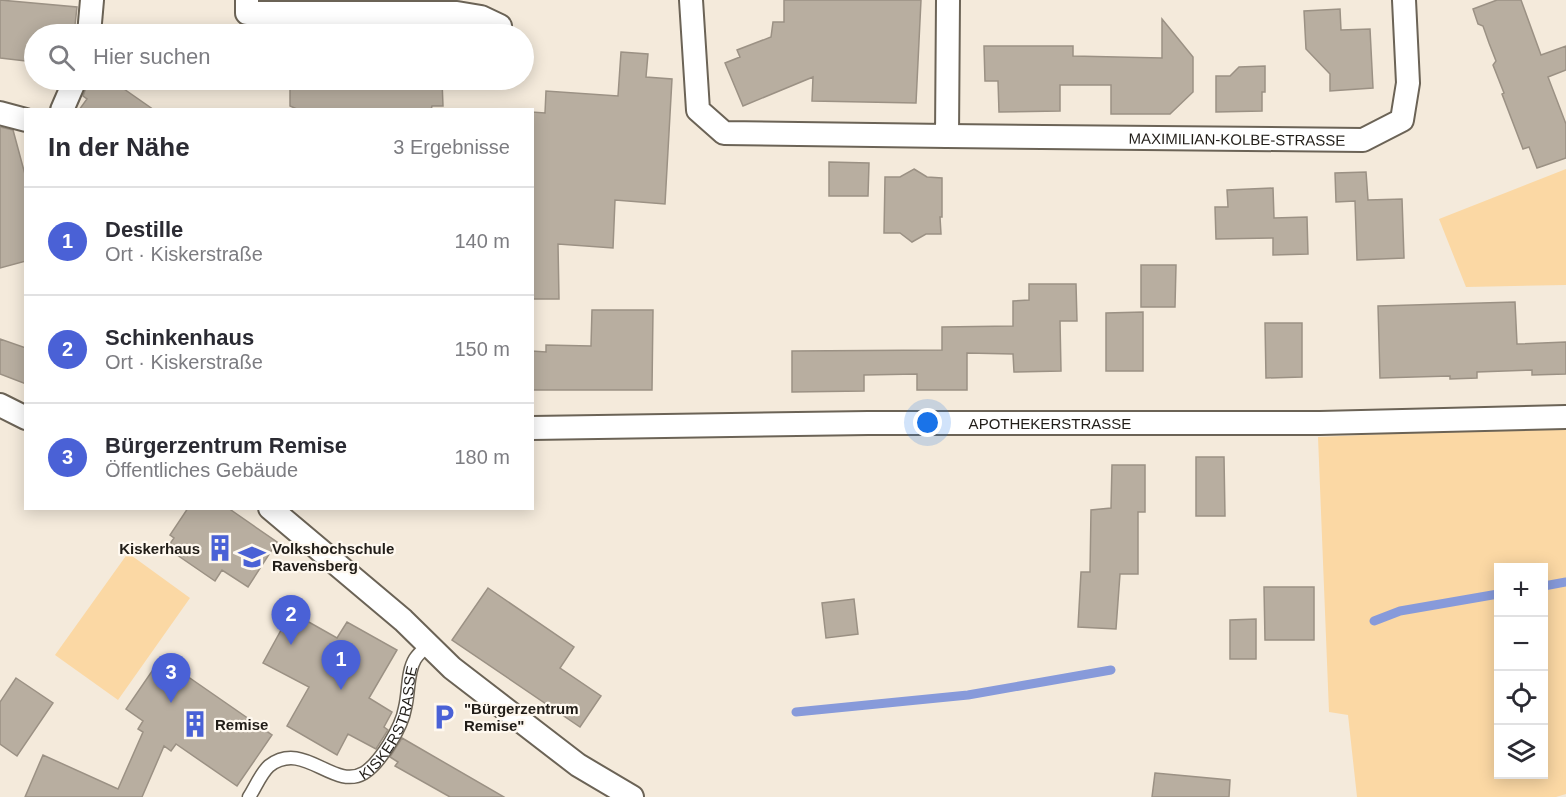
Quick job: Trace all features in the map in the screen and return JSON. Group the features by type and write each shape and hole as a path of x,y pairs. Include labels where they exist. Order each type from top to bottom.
{"street":[{"path":"90,24 92,0"},
{"path":"247,0 247,13 457,13 482,17 496,24"},
{"name":"MAXIMILIAN-KOLBE-STRASSE","path":"691,0 698,110 724,133 1363,140 1402,120 1408,83 1404,0"},
{"path":"947,136 948,0"},
{"path":"63,108 71,90"},
{"path":"0,113 24,119"},
{"path":"0,405 24,417"},
{"name":"APOTHEKERSTRASSE","path":"534,428 868,423 1320,423 1566,417"},
{"name":"KISKERSTRASSE","path":"272,510 395,614 452,668 578,765 632,797"}],"lane":[{"name":"KISKERSTRASSE","path":"249,797 268,767 283,758 300,758 343,776 360,775 372,768 401,722 412,666 428,645"}],"shaded area":[{"path":"1566,169 1566,285 1466,287 1439,219"},
{"path":"1566,426 1566,794 1556,797 1357,797 1348,715 1329,712 1318,437"},
{"path":"128,553 190,598 118,700 55,655"}],"building":[{"path":"0,0 77,7 75,24 24,24 24,61 0,58"},
{"path":"784,0 921,0 916,103 812,101 813,77 743,106 725,63 740,57 737,50 771,37 773,22 784,22"},
{"path":"1497,0 1521,0 1541,55 1566,46 1566,70 1548,77 1566,124 1566,158 1537,168 1529,147 1523,149 1493,65 1496,61 1483,26 1478,24 1473,9"},
{"path":"1340,9 1341,30 1370,29 1373,88 1330,91 1330,74 1306,49 1304,11"},
{"path":"1162,19 1193,57 1193,92 1170,114 1111,114 1111,85 1060,85 1060,111 999,112 998,81 985,81 984,46 1073,46 1073,56 1162,58"},
{"path":"621,52 648,54 646,77 672,79 665,204 615,200 613,248 558,244 559,299 534,299 534,112 545,113 546,91 618,96"},
{"path":"1265,66 1262,111 1216,112 1216,76 1230,76 1239,67"},
{"path":"85,90 125,90 151,108 80,108 87,99 83,96"},
{"path":"290,90 442,90 443,106 432,106 432,108 294,108 290,106"},
{"path":"0,127 13,130 24,171 24,262 0,268"},
{"path":"829,162 869,163 868,196 829,196"},
{"path":"914,169 927,177 942,178 942,217 940,217 941,234 926,234 912,242 900,233 884,233 885,177 900,177"},
{"path":"1366,172 1368,200 1402,199 1404,258 1357,260 1355,201 1336,202 1335,173"},
{"path":"1273,188 1274,218 1307,217 1308,254 1273,255 1273,238 1216,239 1215,207 1228,207 1227,190"},
{"path":"1141,265 1176,265 1175,307 1141,307"},
{"path":"1029,284 1076,284 1077,321 1060,321 1061,371 1014,372 1013,354 967,353 967,390 917,390 917,374 864,375 864,391 792,392 792,351 942,350 942,327 1013,326 1013,301 1029,300"},
{"path":"1515,302 1517,344 1566,342 1566,374 1532,375 1532,370 1477,372 1477,378 1450,379 1450,376 1380,378 1378,306"},
{"path":"592,310 653,310 652,390 534,390 534,351 546,352 546,345 591,346"},
{"path":"1143,312 1143,371 1106,371 1106,313"},
{"path":"1265,323 1302,323 1302,377 1266,378"},
{"path":"0,339 24,347 24,383 0,374"},
{"path":"1196,457 1224,457 1225,516 1196,516"},
{"path":"1112,465 1145,465 1145,512 1138,512 1138,574 1120,574 1116,629 1078,627 1081,572 1090,572 1091,510 1111,508"},
{"name":"Kiskerhaus","path":"187,510 231,510 277,542 248,587 222,570 215,581 167,548 174,538 170,535"},
{"path":"1264,587 1314,587 1314,640 1265,640"},
{"path":"488,588 574,647 560,668 601,696 580,727 452,640"},
{"path":"854,599 858,634 826,638 822,603"},
{"path":"291,612 337,638 347,622 397,650 369,698 392,712 384,727 388,730 376,749 348,734 337,755 287,726 309,687 263,663"},
{"path":"1256,619 1256,659 1230,659 1230,620"},
{"name":"Remise","path":"161,658 272,735 237,786 176,744 171,751 164,746 142,797 25,797 43,755 118,789 143,732 138,729 143,721 126,709"},
{"path":"16,678 53,703 17,756 0,744 0,702"},
{"path":"402,738 504,797 450,797 395,766 398,762 390,757"},
{"path":"1155,773 1230,780 1229,797 1152,797"}],"waterway":[{"path":"1548,585 1566,582"},
{"path":"1374,621 1400,611 1494,595"},
{"path":"796,712 968,695 1111,670"}],"place":[{"name":"Kiskerhaus","path":"220,548"},
{"name":"Volkshochschule Ravensberg","path":"252,557"},
{"name":"Schinkenhaus","path":"291,645"},
{"name":"Destille","path":"341,690"},
{"name":"Bürgerzentrum Remise","path":"171,703"},
{"name":"\"Bürgerzentrum Remise\"","path":"444,717"},
{"name":"Remise","path":"195,724"}]}
